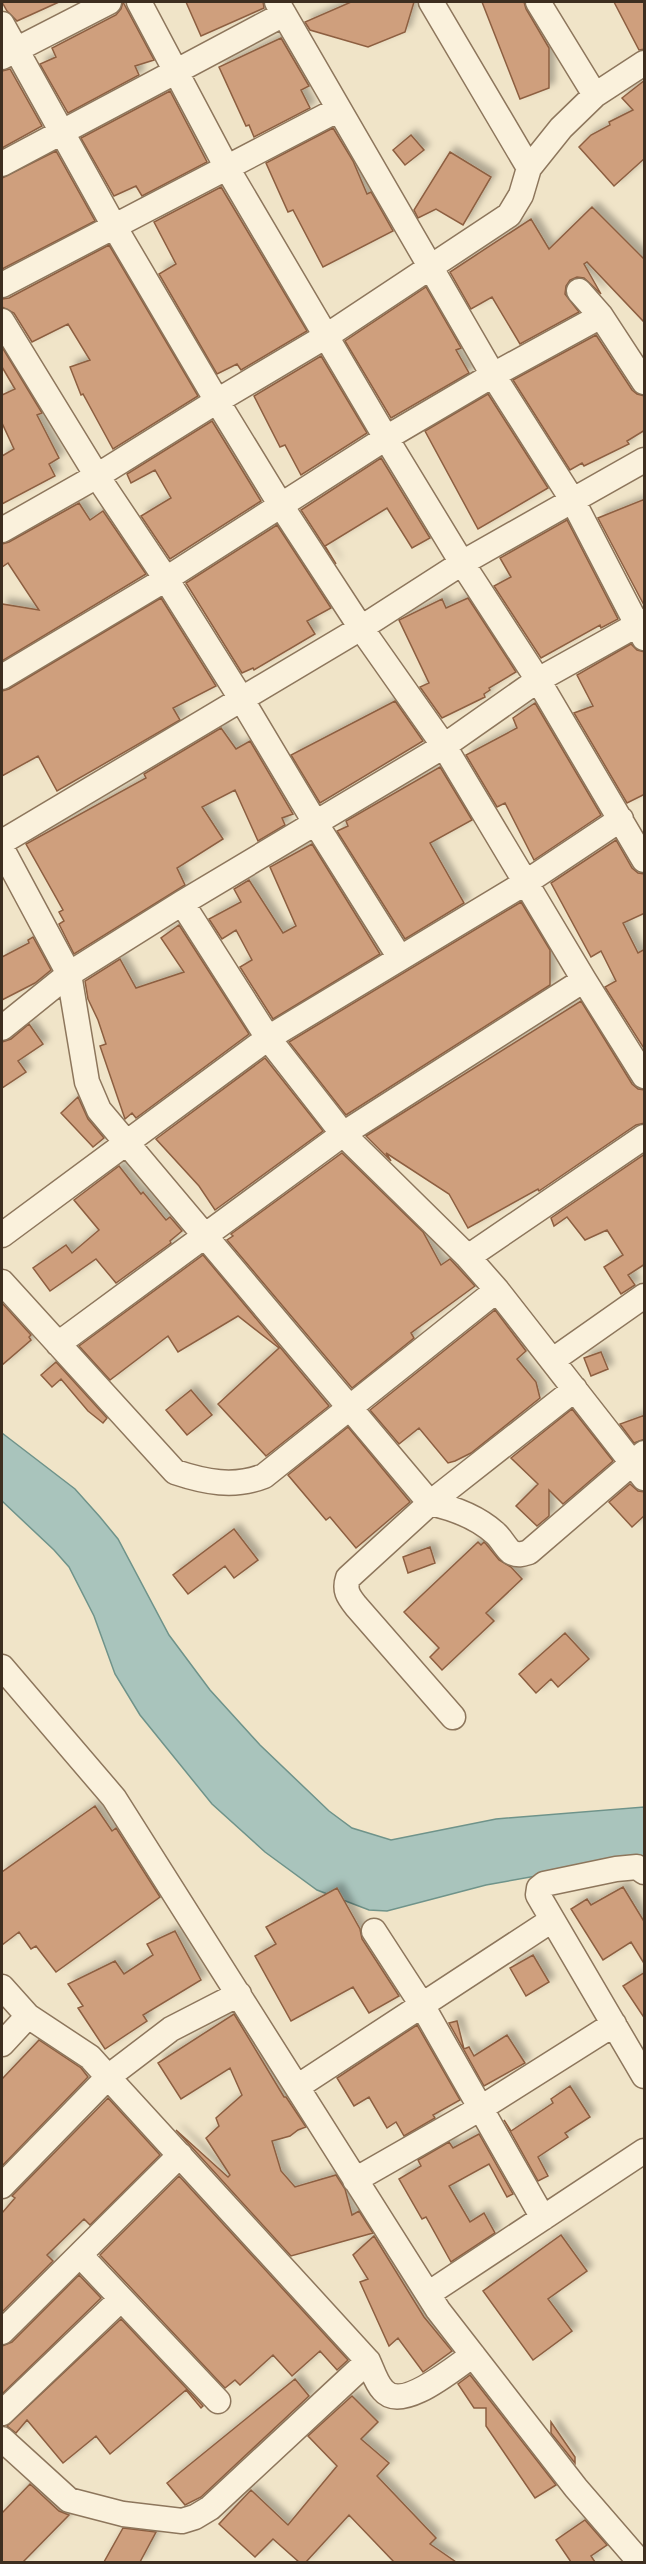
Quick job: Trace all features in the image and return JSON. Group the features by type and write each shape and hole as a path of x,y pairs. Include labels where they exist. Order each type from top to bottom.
{"street":[{"path":"9,53 109,2"},
{"path":"139,2 227,168 328,335 386,438 462,563 538,680 645,860"},
{"path":"431,2 529,168"},
{"path":"538,2 596,95"},
{"path":"2,164 177,72 280,8 493,375 573,501 642,629 538,680 444,746 182,903 69,974 2,1028"},
{"path":"2,24 9,53 62,131 114,226 217,401 280,504 444,746 584,980 645,1076"},
{"path":"2,531 97,476 328,335 508,215 521,195 529,168 561,128 596,95 645,63"},
{"path":"2,285 339,109"},
{"path":"579,291 601,316 645,381"},
{"path":"2,677 166,579 386,438 493,375 601,316"},
{"path":"2,321 97,476 166,579 242,700 400,958"},
{"path":"2,842 362,628 462,563 645,460"},
{"path":"2,1235 128,1144 268,1038 525,883 621,819"},
{"path":"2,849 69,974 90,1091 99,1110 430,1503 465,1514 483,1524 496,1534 511,1552 520,1555 530,1552 640,1464 575,1389 468,1257 343,1134 268,1038 182,903"},
{"path":"58,1344 343,1134 584,980"},
{"path":"468,1257 645,1137"},
{"path":"2,1282 176,1472 207,1481 231,1484 249,1482 264,1476 497,1290"},
{"path":"553,1360 645,1296"},
{"path":"453,1717 347,1595 345,1587 348,1578 430,1503 575,1389"},
{"path":"2,1667 114,1798 428,2294 576,2488 640,2562"},
{"path":"645,1872 637,1867 616,1869 544,1884 539,1888 538,1895 645,2076"},
{"path":"297,2087 552,1920"},
{"path":"374,1931 422,2005 543,2218"},
{"path":"2,1987 28,2016 90,2057 368,2361 383,2391 404,2397 416,2393 473,2355"},
{"path":"2,2186 108,2077 171,2029 239,1994"},
{"path":"2,2044 28,2016"},
{"path":"355,2180 481,2108 614,2024"},
{"path":"428,2294 645,2151"},
{"path":"2,2332 180,2155"},
{"path":"80,2255 218,2401"},
{"path":"2,2413 121,2299"},
{"path":"2,2439 69,2500 123,2514 182,2521 195,2517 210,2508 368,2361"}],"water":[{"path":"2,1433 75,1489 100,1517 118,1539 169,1635 210,1690 260,1745 329,1811 352,1828 391,1840 496,1819 644,1807 644,1864 609,1863 486,1885 387,1911 369,1910 317,1890 265,1852 212,1804 140,1715 115,1674 94,1616 69,1567 2,1501"}],"building":[{"path":"2,2 59,2 17,21"},
{"path":"123,2 154,60 135,66 139,75 68,113 40,64 56,57 52,48 116,15"},
{"path":"186,2 263,2 264,8 201,36"},
{"path":"351,2 414,2 405,32 368,47 310,30 305,22"},
{"path":"482,2 524,2 549,48 549,88 520,99"},
{"path":"614,2 645,2 645,49 639,50"},
{"path":"281,38 309,86 301,90 310,108 254,137 249,125 246,126 219,67"},
{"path":"10,69 42,126 2,148 2,71"},
{"path":"645,80 645,158 614,186 579,147 591,135 610,125 609,122 633,110 622,98"},
{"path":"170,91 207,162 142,196 136,186 114,196 81,138"},
{"path":"333,128 353,161 367,194 371,192 393,231 323,267 293,210 288,212 266,163"},
{"path":"411,135 424,150 405,165 393,150"},
{"path":"56,151 95,221 2,269 2,178"},
{"path":"450,152 491,177 463,225 436,209 418,218 414,210"},
{"path":"221,187 307,331 241,370 237,364 217,374 159,274 176,264 154,222"},
{"path":"592,207 645,260 645,323 587,262 584,264 601,294 584,278 577,277 570,280 565,294 579,312 520,344 492,297 471,309 450,272 531,219 549,249"},
{"path":"109,245 198,396 113,449 83,394 81,395 70,367 90,360 68,324 32,342 14,313 2,307 2,299 9,298"},
{"path":"426,287 461,348 456,350 469,373 391,418 345,341"},
{"path":"596,335 632,390 645,396 645,430 627,441 629,444 584,466 582,463 570,470 513,380"},
{"path":"2,347 42,413 37,415 59,458 49,464 55,476 2,504 2,456 14,449 2,423 2,395 15,389 2,367"},
{"path":"321,356 367,433 301,475 285,445 280,447 254,396"},
{"path":"488,394 548,488 478,529 425,431"},
{"path":"212,421 261,501 170,559 141,516 171,498 155,470 131,483 127,474"},
{"path":"381,458 430,538 412,548 387,508 325,546 336,564 301,510"},
{"path":"645,499 645,607 598,518"},
{"path":"79,503 90,520 103,511 146,574 2,661 2,604 39,610 8,563 2,567 2,544"},
{"path":"567,520 618,619 601,628 600,625 541,658 494,586 511,577 500,558"},
{"path":"277,525 331,608 307,621 315,634 254,670 253,668 242,673 186,583"},
{"path":"161,598 216,686 173,708 180,720 57,791 38,756 2,776 2,691 9,689"},
{"path":"468,598 516,672 489,688 490,690 484,694 485,697 442,718 420,687 429,683 399,620 442,599 446,608"},
{"path":"631,644 637,650 645,652 645,794 627,803 574,713 593,706 577,675"},
{"path":"395,701 423,741 320,803 291,755"},
{"path":"535,703 601,815 534,860 505,803 497,807 466,755 517,728 513,718"},
{"path":"221,728 236,749 250,741 293,814 282,818 285,825 258,841 235,790 202,807 223,839 177,868 185,885 74,954 59,924 64,921 59,912 63,910 26,844 146,778 144,774"},
{"path":"440,767 472,820 430,843 464,903 405,939 337,831 348,826 346,821"},
{"path":"616,840 632,868 638,873 645,874 645,913 623,923 638,953 645,949 645,1050 605,987 616,981 601,951 591,957 551,883"},
{"path":"312,844 380,954 273,1019 240,967 252,960 236,930 222,939 209,919 241,902 234,889 249,880 283,933 296,926 270,867"},
{"path":"521,902 550,950 550,985 346,1115 289,1042"},
{"path":"179,925 249,1034 136,1118 132,1113 125,1119 100,1046 106,1044 88,999 85,981 120,959 136,988 184,972 161,938"},
{"path":"33,937 51,970 35,983 2,1000 2,957 29,943 28,940"},
{"path":"581,1001 632,1084 638,1089 645,1090 645,1123 636,1125 539,1191 538,1189 468,1228 449,1194 386,1153 391,1161 366,1136"},
{"path":"29,1024 43,1044 18,1061 26,1072 2,1088 2,1042 11,1039"},
{"path":"265,1058 323,1131 215,1210 199,1186 156,1139"},
{"path":"78,1097 88,1119 104,1138 93,1147 61,1113"},
{"path":"342,1153 423,1232 441,1265 450,1259 475,1286 411,1333 414,1338 352,1388 227,1240 233,1236 231,1234"},
{"path":"645,1154 645,1264 628,1275 635,1285 621,1294 604,1267 623,1255 607,1230 585,1240 567,1217 554,1226 551,1218"},
{"path":"119,1166 166,1220 170,1217 182,1231 170,1241 171,1243 116,1283 96,1259 50,1291 33,1268 66,1245 72,1253 99,1230 74,1200"},
{"path":"203,1255 329,1406 266,1456 218,1404 279,1348 238,1316 178,1352 168,1336 110,1380 79,1346"},
{"path":"2,1303 31,1335 29,1337 31,1340 2,1365"},
{"path":"495,1310 526,1351 517,1359 536,1382 540,1398 471,1453 455,1461 448,1463 419,1428 399,1444 370,1410"},
{"path":"601,1352 608,1369 591,1376 584,1358"},
{"path":"56,1362 107,1418 103,1423 88,1411 61,1379 52,1387 41,1375"},
{"path":"191,1390 212,1415 187,1435 166,1410"},
{"path":"572,1409 613,1461 563,1504 549,1490 549,1516 537,1526 516,1506 538,1484 511,1458"},
{"path":"645,1415 645,1439 634,1443 620,1424"},
{"path":"348,1427 410,1502 356,1548 330,1517 326,1520 288,1475"},
{"path":"630,1484 638,1491 645,1492 645,1515 632,1527 609,1502"},
{"path":"234,1529 258,1560 234,1578 225,1566 188,1594 173,1575"},
{"path":"478,1542 481,1545 484,1542 499,1560 511,1567 522,1579 486,1613 494,1621 442,1670 430,1657 439,1648 404,1612"},
{"path":"430,1547 435,1563 408,1573 403,1557"},
{"path":"565,1633 589,1659 558,1687 551,1679 536,1693 519,1674"},
{"path":"95,1806 112,1831 116,1828 160,1897 56,1972 36,1946 31,1949 19,1932 2,1945 2,1872"},
{"path":"623,1887 645,1923 645,1965 631,1942 603,1960 571,1909 587,1899 591,1905"},
{"path":"337,1888 360,1929 362,1939 399,1996 369,2013 353,1987 291,2021 255,1956 276,1944 266,1927"},
{"path":"175,1931 201,1980 143,2015 147,2021 105,2049 78,2008 83,2006 68,1984 115,1961 124,1974 153,1955 147,1944"},
{"path":"533,1955 549,1982 526,1996 510,1968"},
{"path":"645,1972 645,2019 623,1986"},
{"path":"234,2014 284,2097 306,2127 290,2136 272,2141 281,2171 295,2187 336,2175 345,2189 352,2215 359,2211 373,2233 291,2256 176,2130 228,2177 230,2175 206,2138 219,2126 216,2118 242,2095 230,2068 181,2099 158,2063"},
{"path":"457,2021 464,2049 469,2047 474,2056 507,2035 525,2063 484,2086 449,2023"},
{"path":"417,2025 460,2100 433,2115 435,2118 404,2136 396,2122 387,2128 369,2097 354,2106 337,2078"},
{"path":"39,2040 81,2068 88,2077 2,2166 2,2079"},
{"path":"570,2086 590,2117 565,2133 568,2137 538,2157 548,2176 538,2181 504,2120 511,2131 553,2103 551,2099"},
{"path":"108,2098 160,2155 90,2225 84,2219 47,2255 53,2261 2,2312 2,2213 15,2198 12,2196"},
{"path":"479,2134 513,2194 507,2197 489,2164 449,2186 470,2222 484,2213 495,2233 451,2262 426,2217 422,2219 399,2179 421,2166 418,2160 449,2142 453,2148"},
{"path":"179,2176 348,2360 337,2370 320,2351 292,2376 273,2355 240,2385 235,2380 225,2388 100,2255"},
{"path":"561,2235 587,2271 548,2299 572,2331 533,2360 483,2291"},
{"path":"374,2236 424,2317 452,2351 423,2372 398,2338 389,2346 360,2282 368,2279 353,2255"},
{"path":"79,2275 101,2298 2,2394 2,2346 12,2342"},
{"path":"121,2319 203,2406 201,2408 186,2390 110,2454 96,2436 63,2463 27,2420 16,2433 7,2426"},
{"path":"470,2375 556,2485 535,2498 486,2426 486,2408 474,2408 458,2384"},
{"path":"295,2379 309,2396 201,2497 185,2505 167,2483"},
{"path":"352,2396 378,2422 361,2439 389,2463 377,2476 436,2538 430,2544 456,2562 394,2562 349,2515 306,2562 299,2562 273,2539 255,2557 219,2524 251,2490 288,2525 337,2466 308,2436"},
{"path":"551,2422 575,2457 575,2463 551,2433"},
{"path":"30,2484 59,2511 69,2515 23,2562 2,2562 2,2513"},
{"path":"585,2520 607,2545 591,2556 595,2562 571,2562 556,2540"},
{"path":"123,2528 156,2532 140,2562 104,2562"}]}
